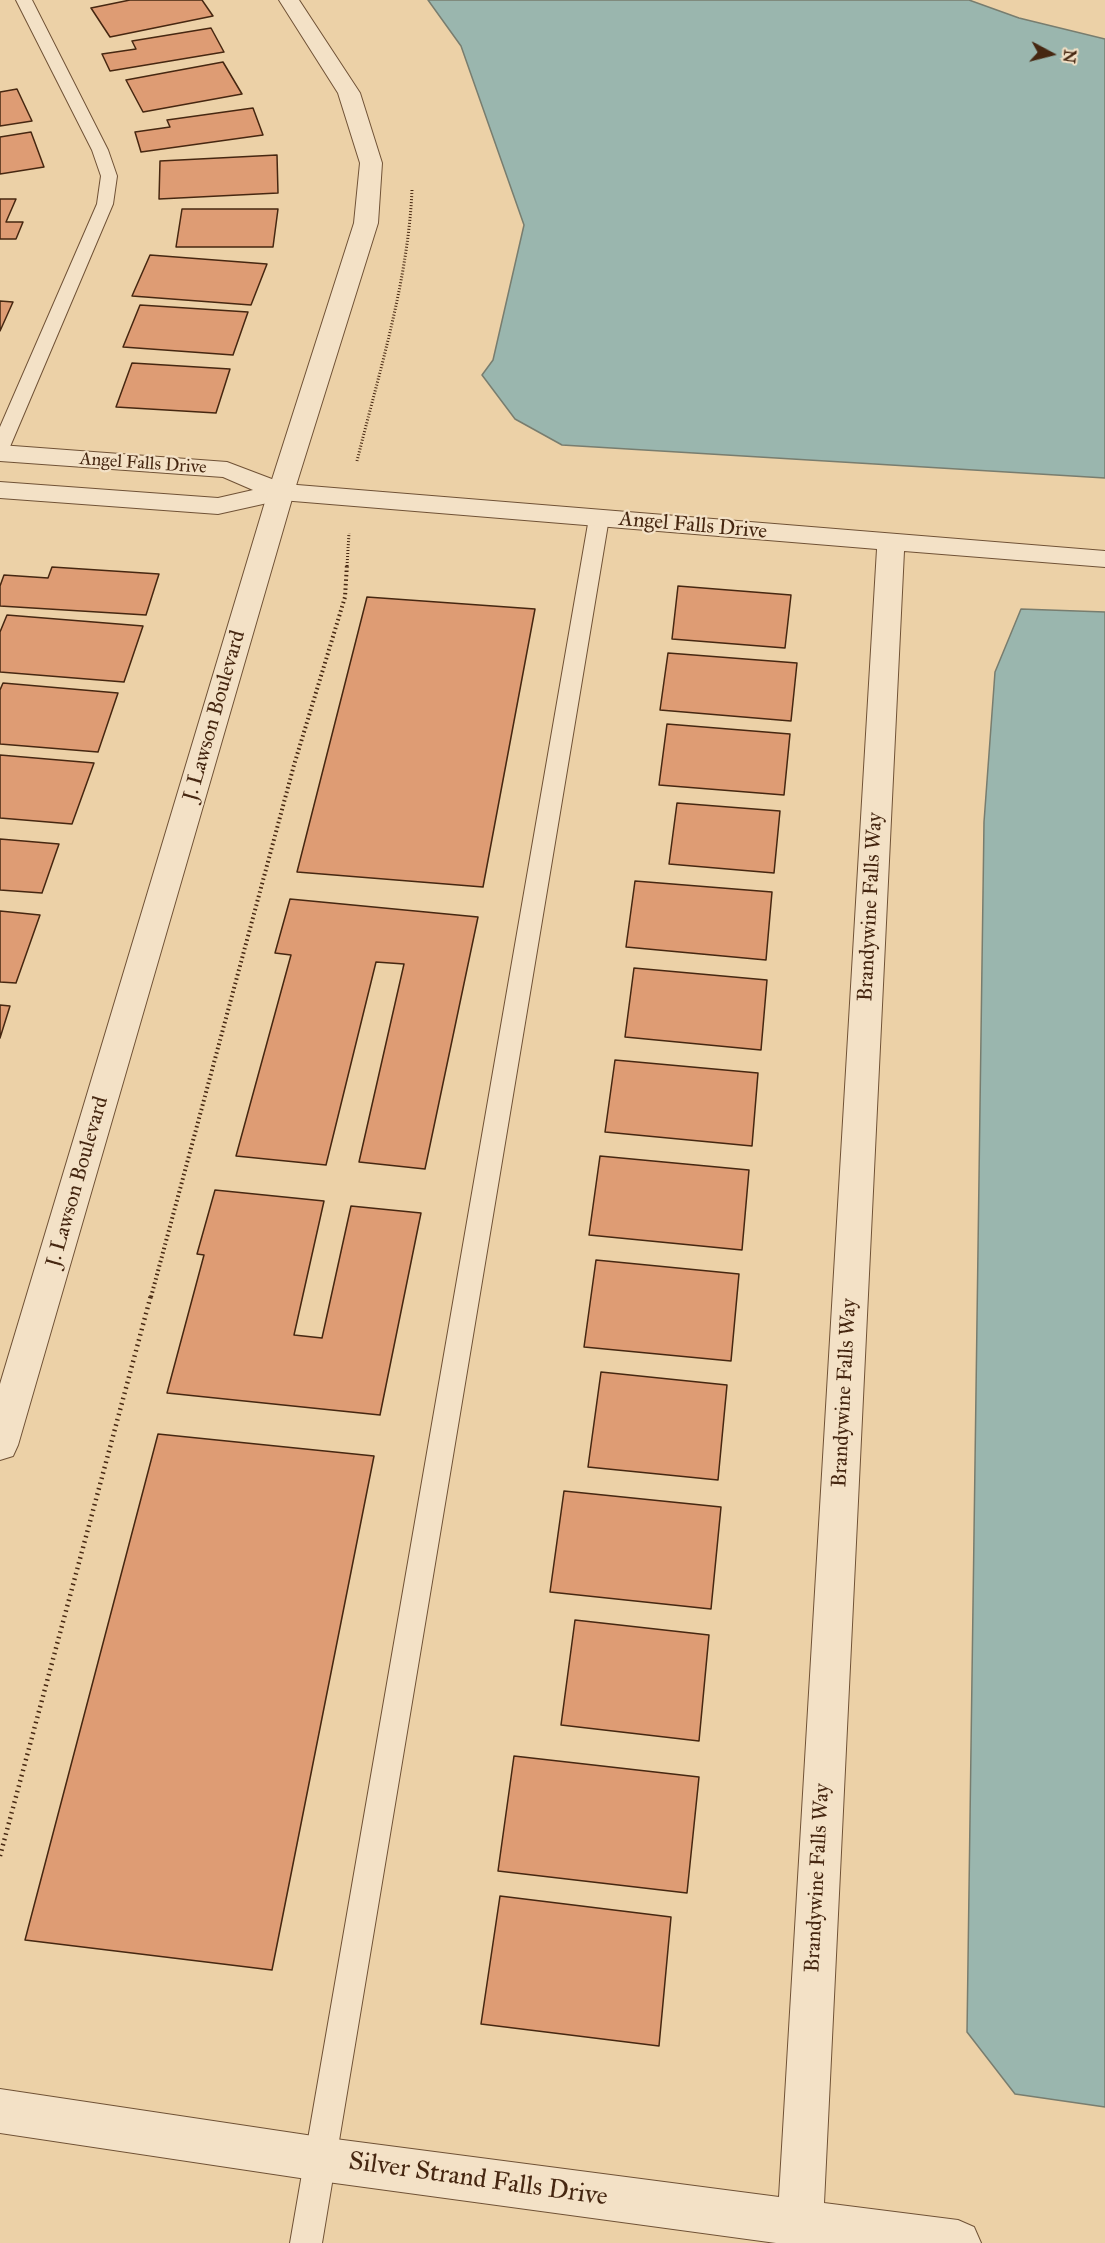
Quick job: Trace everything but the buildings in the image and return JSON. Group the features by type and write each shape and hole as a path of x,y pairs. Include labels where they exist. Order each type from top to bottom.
{"street":[{"name":"J. Lawson Boulevard","path":"0,1445 281,492 366,223 371,163 350,93 290,0"},
{"name":"Angel Falls Drive","path":"0,451 227,470 281,492"},
{"name":"Angel Falls Drive","path":"0,490 218,506 281,492 1105,559"},
{"name":"Brandywine Falls Way","path":"799,2234 891,542"},
{"name":"Silver Strand Falls Drive","path":"0,2110 799,2234 958,2243"}],"lane":[{"path":"0,451 105,204 109,176 100,150 24,0"},
{"path":"306,2243 599,518"}],"path":[{"path":"0,1856 294,765 345,597 348,582 345,553 352,523"}],"water":[{"path":"428,0 969,0 1019,18 1105,39 1105,478 562,445 515,419 482,375 493,360 524,225 461,46"},
{"path":"1021,609 1105,612 1105,2107 1015,2094 967,2032 984,822 995,672"}]}
